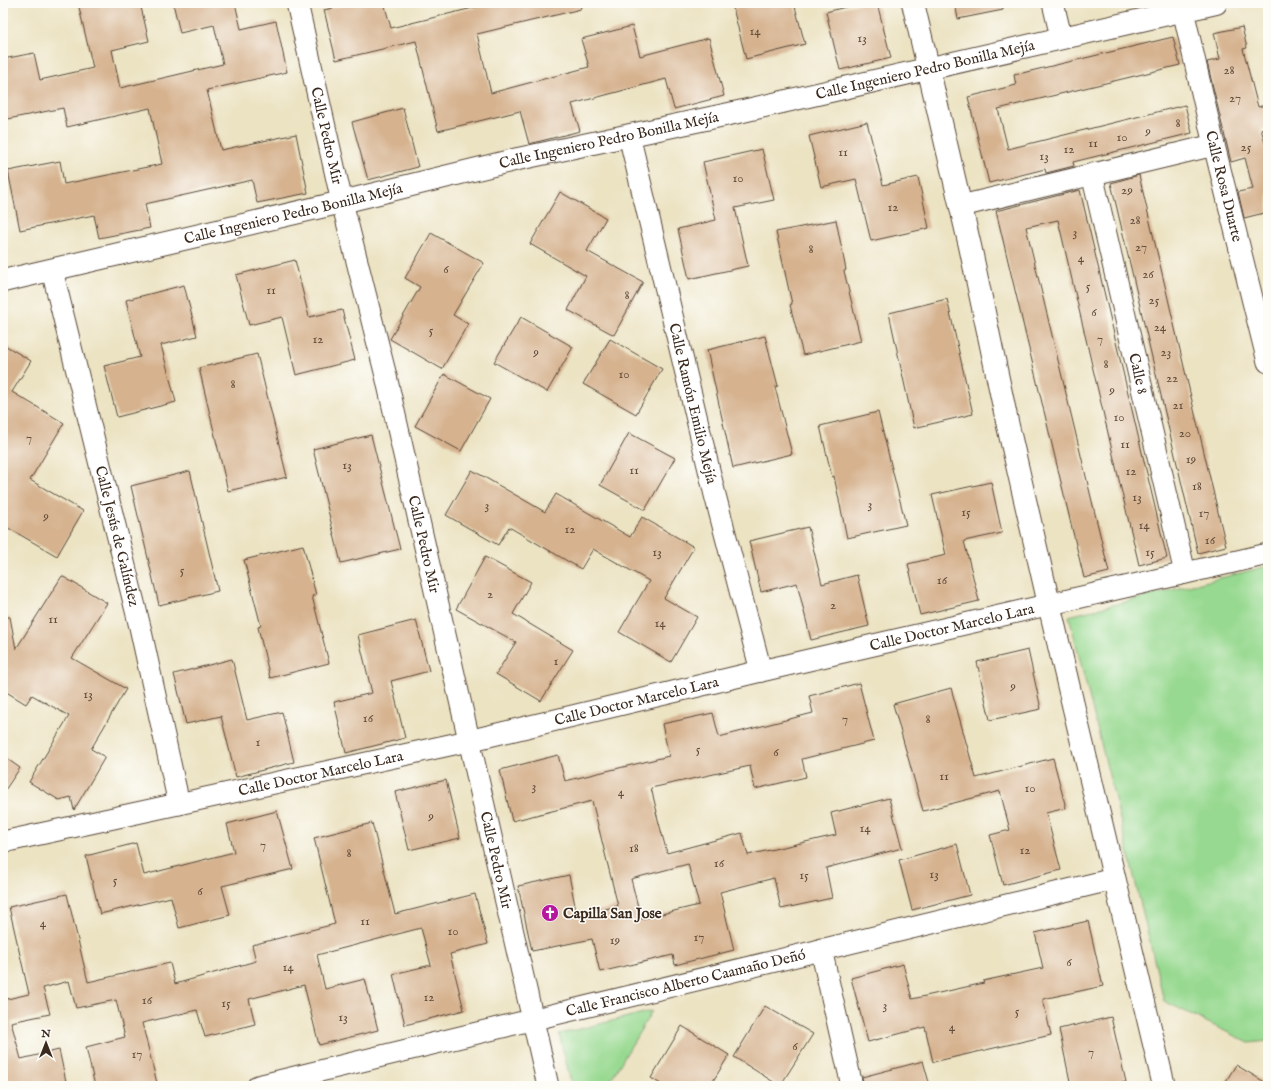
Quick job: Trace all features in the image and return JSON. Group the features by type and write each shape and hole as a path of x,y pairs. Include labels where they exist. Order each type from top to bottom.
{"street":[{"name":"Calle Pedro Mir","path":"297,3 342,202 386,376 468,741 548,1086"},
{"path":"912,3 961,206 1049,604 1164,1086"},
{"path":"1053,3 1061,37"},
{"name":"Calle Ingeniero Pedro Bonilla Mejía","path":"3,281 512,161 1216,3"},
{"name":"Calle Rosa Duarte","path":"1183,10 1214,145 1268,362"},
{"name":"Calle Ramón Emilio Mejía","path":"629,135 715,496 761,671"},
{"path":"961,206 1214,145"},
{"name":"Calle 8","path":"1092,174 1185,573"},
{"name":"Calle Jesús de Galíndez","path":"52,270 140,627 179,804"},
{"name":"Calle Doctor Marcelo Lara","path":"3,842 468,741 761,671 1268,554"},
{"name":"Calle Francisco Alberto Caamaño Deñó","path":"258,1086 533,1018 1114,879"},
{"path":"821,949 852,1086"}],"green space":[{"path":"1268,566 1268,1041 1249,1043 1164,1001 1069,616"},
{"path":"652,1011 607,1086 572,1086 559,1034"}],"building":[{"path":"78,3 140,3 149,41 112,50 120,88 223,64 214,25 180,33 173,3 235,3 241,29 276,21 287,72 207,90 221,150 296,134 308,193 257,203 252,180 145,204 150,228 99,238 94,215 20,230 8,171 60,161 64,184 162,164 150,108 67,127 63,108 3,120 3,59 34,53 40,80 93,68"},
{"path":"354,3 384,3 391,28 493,3 580,3 581,9 477,34 491,93 589,67 581,39 632,26 640,56 709,38 724,96 674,109 666,79 572,104 580,131 529,144 520,111 438,131 416,41 336,60 324,10"},
{"path":"753,3 794,3 805,44 746,59 733,8"},
{"path":"861,3 877,3 891,58 840,70 826,12"},
{"path":"955,3 1002,3 1003,10 958,19"},
{"path":"1242,27 1247,48 1243,49 1258,107 1265,105 1268,118 1268,127 1261,129 1268,153 1268,212 1244,218 1238,192 1253,189 1245,158 1231,162 1207,62 1220,59 1214,33"},
{"path":"1173,37 1180,65 998,109 1008,149 1185,105 1192,133 1073,162 1074,166 1046,173 1045,169 989,183 968,97 1016,85 1014,75"},
{"path":"403,108 418,167 368,180 352,122"},
{"path":"867,122 883,185 918,177 929,228 871,241 856,179 821,187 809,136"},
{"path":"762,149 774,200 735,208 748,266 689,279 678,229 716,220 703,162"},
{"path":"1139,175 1226,546 1198,553 1111,183"},
{"path":"1080,190 1167,558 1139,565 1058,220 1026,227 1109,572 1084,578 996,211"},
{"path":"560,192 606,218 587,251 643,282 614,335 568,310 586,276 530,244"},
{"path":"836,220 846,270 844,271 861,341 803,355 790,305 792,304 776,232"},
{"path":"431,233 484,263 453,315 468,324 442,369 390,339 420,287 405,278"},
{"path":"295,260 309,317 342,310 355,360 296,375 282,317 249,325 236,275"},
{"path":"184,285 197,336 161,345 176,402 117,417 104,366 140,357 126,300"},
{"path":"947,299 973,414 914,428 889,313"},
{"path":"521,317 573,347 547,392 494,362"},
{"path":"765,336 778,386 775,387 792,454 733,468 707,350"},
{"path":"610,339 662,369 636,414 583,384"},
{"path":"3,344 31,361 12,392 64,423 30,480 83,511 57,556 3,525"},
{"path":"257,354 287,477 228,491 199,368"},
{"path":"444,374 490,399 461,451 415,426"},
{"path":"878,412 906,525 847,538 834,476 832,477 820,426"},
{"path":"629,433 675,458 645,510 600,485"},
{"path":"371,435 400,549 341,563 313,449"},
{"path":"472,470 545,512 556,494 630,537 642,517 694,547 664,598 697,617 671,662 619,632 649,581 593,549 581,569 509,527 498,545 446,515"},
{"path":"190,471 218,591 159,605 131,486"},
{"path":"991,482 1002,533 964,541 979,601 920,615 908,564 946,555 932,495"},
{"path":"808,527 822,584 857,575 869,626 811,640 797,583 761,592 749,541"},
{"path":"303,545 316,595 312,596 329,663 270,678 258,627 261,626 244,560"},
{"path":"485,557 531,582 513,614 573,650 541,701 496,674 516,642 456,609"},
{"path":"62,576 107,603 72,658 126,689 91,749 105,757 74,810 71,797 59,800 29,782 69,716 32,695 26,704 3,690 3,617 10,617 16,649"},
{"path":"416,620 429,671 391,681 405,738 346,753 334,702 372,693 358,635"},
{"path":"1028,650 1041,709 990,720 977,662"},
{"path":"232,659 247,720 282,712 294,762 236,777 221,716 186,724 174,674"},
{"path":"859,683 874,741 802,759 806,777 755,789 750,766 651,788 667,853 742,833 748,855 836,835 831,813 889,798 902,848 826,868 832,898 781,909 774,878 720,892 734,950 675,965 673,955 600,972 592,939 532,951 518,886 569,875 577,916 618,906 592,801 512,821 500,770 558,755 565,781 669,756 662,724 713,713 719,737 813,713 809,696","holes":["688,864 699,905 641,919 631,879"]},
{"path":"951,688 976,778 1053,758 1066,808 1046,813 1061,870 1003,885 990,835 1010,830 1000,791 923,811 893,704"},
{"path":"3,756 20,768 3,793"},
{"path":"446,780 460,838 409,850 395,792"},
{"path":"277,811 293,869 222,886 230,915 179,928 171,897 100,914 86,856 136,843 144,875 234,852 227,824"},
{"path":"372,823 395,914 475,894 488,944 450,954 464,1010 405,1025 393,974 431,965 421,928 317,955 325,989 365,979 378,1030 319,1045 304,985 249,999 255,1024 205,1037 197,1010 142,1023 157,1083 143,1086 95,1086 86,1047 125,1037 116,1000 76,1008 69,981 43,988 50,1014 11,1022 21,1059 59,1050 67,1086 5,1086 3,1077 3,1000 29,994 9,907 67,894 88,982 170,963 175,984 256,961 252,945 335,924 314,838"},
{"path":"957,844 970,895 912,910 899,860"},
{"path":"1088,921 1103,986 1043,999 1051,1035 933,1062 925,1027 868,1042 851,978 903,964 912,999 984,983 983,981 1043,968 1035,933"},
{"path":"765,1006 813,1034 780,1086 734,1057"},
{"path":"1111,1017 1126,1082 1109,1086 1071,1086 1059,1029"},
{"path":"682,1026 729,1055 710,1086 664,1086 651,1078"},
{"path":"923,1061 930,1086 864,1086 862,1077"},
{"path":"1236,1065 1268,1084 1268,1086 1223,1086"}],"place":[{"name":"Capilla San Jose","path":"550,913"}]}
